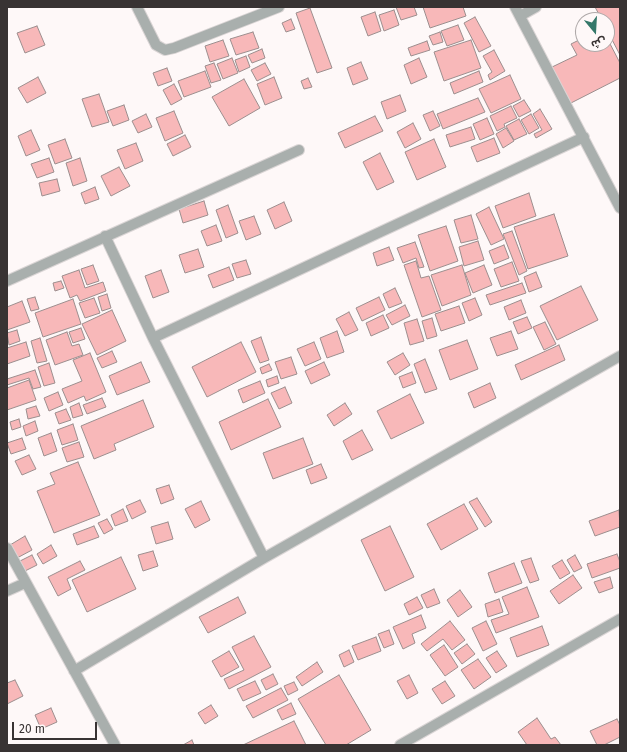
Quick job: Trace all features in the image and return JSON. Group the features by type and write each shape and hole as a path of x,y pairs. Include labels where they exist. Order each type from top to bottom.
{"street":[{"path":"137,7 156,45 165,50 174,48 279,7"},
{"path":"536,7 518,11 620,208"},
{"path":"153,338 584,137"},
{"path":"7,281 299,150"},
{"path":"105,236 153,338 264,558"},
{"path":"74,671 264,558 620,356"},
{"path":"7,548 115,745"},
{"path":"7,591 25,583"},
{"path":"400,745 620,619"}],"building":[{"path":"396,7 414,7 417,15 401,20"},
{"path":"423,7 463,7 466,16 430,28"},
{"path":"595,7 620,7 620,55 615,45 615,12 598,12"},
{"path":"310,8 332,68 317,73 296,13"},
{"path":"394,10 399,25 384,31 379,15"},
{"path":"375,12 381,31 368,36 361,17"},
{"path":"475,17 491,46 479,52 464,23"},
{"path":"291,19 295,29 286,32 282,23"},
{"path":"458,25 464,40 447,46 441,31"},
{"path":"37,26 45,45 25,53 17,33"},
{"path":"253,32 259,48 236,55 230,39"},
{"path":"440,32 443,42 433,45 429,36"},
{"path":"223,40 229,56 210,62 205,46"},
{"path":"471,40 481,68 444,81 434,52"},
{"path":"427,41 430,50 411,56 408,48"},
{"path":"575,42 575,51 571,44"},
{"path":"262,49 265,58 252,63 248,55"},
{"path":"494,50 505,71 490,80 488,75 492,72 483,56"},
{"path":"575,52 614,52 620,63 620,78 569,104 550,68 577,55"},
{"path":"246,56 250,67 239,72 235,60"},
{"path":"232,58 238,73 223,79 217,64"},
{"path":"419,58 427,77 411,84 404,65"},
{"path":"361,62 368,79 353,85 347,68"},
{"path":"214,63 221,80 211,83 205,66"},
{"path":"265,63 271,74 257,81 251,70"},
{"path":"167,68 172,81 158,86 153,73"},
{"path":"205,71 211,87 184,97 178,81"},
{"path":"479,71 483,82 454,94 450,83"},
{"path":"510,75 521,99 491,113 479,89"},
{"path":"38,77 46,93 27,103 18,88"},
{"path":"274,77 282,98 265,105 257,84"},
{"path":"308,78 312,87 304,89 301,81"},
{"path":"244,79 260,108 229,126 212,97"},
{"path":"174,84 182,99 171,105 163,90"},
{"path":"99,94 109,122 92,127 82,99"},
{"path":"400,95 406,111 387,119 381,102"},
{"path":"478,98 485,112 443,129 437,114"},
{"path":"524,100 531,111 519,117 513,106"},
{"path":"124,105 129,120 113,126 107,111"},
{"path":"511,106 517,118 504,124 505,127 497,131 490,116"},
{"path":"540,109 552,129 536,138 534,134 542,130 533,114"},
{"path":"174,111 183,133 165,141 156,118"},
{"path":"433,111 440,126 430,131 423,115"},
{"path":"146,114 152,127 138,133 132,121"},
{"path":"531,114 539,128 529,134 521,120"},
{"path":"375,116 383,131 345,148 338,133"},
{"path":"487,118 494,134 480,140 473,124"},
{"path":"519,119 527,134 514,140 506,126"},
{"path":"413,123 421,139 405,148 397,132"},
{"path":"471,127 475,139 450,147 446,135"},
{"path":"506,128 514,141 503,148 496,134"},
{"path":"31,130 40,150 26,156 18,136"},
{"path":"185,135 191,147 173,156 167,144"},
{"path":"494,138 500,153 477,162 471,147"},
{"path":"65,139 72,158 55,164 48,145"},
{"path":"434,139 446,167 417,180 405,152"},
{"path":"136,143 143,161 125,169 117,150"},
{"path":"380,153 394,182 377,190 363,162"},
{"path":"49,158 54,172 37,178 31,164"},
{"path":"80,158 87,181 73,186 66,163"},
{"path":"119,167 130,186 111,196 101,176"},
{"path":"57,179 60,191 42,196 39,183"},
{"path":"95,187 99,199 85,204 81,193"},
{"path":"529,193 536,216 503,228 495,206"},
{"path":"204,201 208,215 183,223 179,209"},
{"path":"284,202 292,221 275,229 267,210"},
{"path":"228,205 238,233 226,238 216,210"},
{"path":"489,207 504,239 491,245 476,214"},
{"path":"554,214 568,256 528,269 514,227"},
{"path":"471,215 478,239 461,243 454,220"},
{"path":"254,216 261,234 246,240 239,221"},
{"path":"216,225 222,241 207,246 201,231"},
{"path":"446,226 458,261 430,271 418,235"},
{"path":"512,231 527,271 519,275 503,234"},
{"path":"478,241 484,260 464,266 459,247"},
{"path":"415,242 424,267 419,268 416,258 403,263 397,248"},
{"path":"504,245 509,258 494,264 489,251"},
{"path":"389,247 394,260 377,266 373,253"},
{"path":"198,249 204,267 185,273 179,255"},
{"path":"246,260 251,274 237,278 232,264"},
{"path":"416,261 421,278 429,276 441,310 422,317 404,265"},
{"path":"512,262 519,281 501,287 494,269"},
{"path":"93,265 99,281 87,285 81,269"},
{"path":"462,265 471,295 442,306 431,275"},
{"path":"484,265 492,285 473,293 465,273"},
{"path":"229,267 234,280 213,288 208,275"},
{"path":"79,270 85,288 103,282 106,291 80,301 77,295 70,298 62,276"},
{"path":"161,270 169,292 153,298 145,276"},
{"path":"536,272 542,287 529,292 524,277"},
{"path":"61,281 64,288 55,291 53,283"},
{"path":"522,283 526,293 490,305 486,295"},
{"path":"581,286 598,320 557,340 540,306"},
{"path":"395,288 402,303 389,308 383,294"},
{"path":"107,294 111,308 102,311 98,297"},
{"path":"35,297 39,309 31,311 27,299"},
{"path":"379,297 385,310 362,321 356,308"},
{"path":"94,298 100,313 85,318 79,303"},
{"path":"475,298 482,315 469,321 462,303"},
{"path":"73,299 81,324 43,337 35,313"},
{"path":"521,300 526,313 509,320 504,307"},
{"path":"22,301 30,322 7,330 7,307"},
{"path":"405,305 410,316 392,325 386,315"},
{"path":"459,306 465,323 441,331 435,314"},
{"path":"112,310 126,341 97,355 82,324"},
{"path":"349,312 358,330 345,336 336,319"},
{"path":"383,315 389,328 371,336 366,323"},
{"path":"527,317 532,328 518,334 513,322"},
{"path":"432,318 437,336 427,339 422,321"},
{"path":"417,319 424,341 410,345 404,323"},
{"path":"545,322 556,344 544,350 533,327"},
{"path":"81,328 85,339 73,343 69,332"},
{"path":"17,330 20,341 9,345 7,333"},
{"path":"337,331 344,352 327,358 320,338"},
{"path":"511,331 518,349 497,356 490,338"},
{"path":"67,332 72,346 79,344 83,355 55,365 46,340"},
{"path":"261,337 269,360 260,363 251,341"},
{"path":"40,338 47,361 37,363 31,341"},
{"path":"467,340 478,369 450,380 439,350"},
{"path":"26,342 30,356 7,364 7,348"},
{"path":"241,342 256,372 207,397 192,367"},
{"path":"314,342 321,359 305,366 297,349"},
{"path":"559,345 565,360 521,380 515,365"},
{"path":"112,351 117,362 102,368 97,358"},
{"path":"90,353 106,392 86,401 84,396 68,403 62,389 82,381 73,360"},
{"path":"403,353 410,365 395,375 387,362"},
{"path":"291,357 297,374 281,379 275,362"},
{"path":"425,359 437,389 425,393 414,364"},
{"path":"141,362 150,382 117,395 109,376"},
{"path":"324,362 330,375 311,384 305,371"},
{"path":"49,363 55,383 44,386 38,367"},
{"path":"269,364 272,370 262,374 260,368"},
{"path":"35,370 41,387 33,389 29,378 7,385 7,379"},
{"path":"412,372 416,383 403,388 399,377"},
{"path":"277,376 279,383 268,387 266,380"},
{"path":"29,380 36,400 7,410 7,388"},
{"path":"260,381 265,393 243,403 238,390"},
{"path":"490,383 496,398 474,408 468,393"},
{"path":"285,387 292,403 279,409 271,393"},
{"path":"58,392 63,405 49,411 44,398"},
{"path":"410,394 424,423 391,439 377,411"},
{"path":"102,398 106,407 87,414 83,405"},
{"path":"268,399 281,427 231,450 219,422"},
{"path":"143,400 154,427 114,444 116,450 94,459 81,426"},
{"path":"79,403 83,415 73,418 70,407"},
{"path":"345,403 352,414 334,426 327,415"},
{"path":"36,406 40,416 28,419 26,409"},
{"path":"66,409 71,420 59,424 55,413"},
{"path":"19,419 21,427 12,430 10,422"},
{"path":"35,421 38,431 26,436 23,426"},
{"path":"73,424 78,440 62,445 57,430"},
{"path":"362,430 373,450 352,460 343,441"},
{"path":"51,433 57,451 44,456 38,438"},
{"path":"22,438 26,449 11,454 7,443"},
{"path":"303,438 313,464 273,479 263,453"},
{"path":"79,442 84,457 67,462 62,448"},
{"path":"29,455 36,469 22,475 15,461"},
{"path":"78,462 100,515 54,533 37,491 55,484 50,473"},
{"path":"321,464 327,478 311,484 306,470"},
{"path":"169,485 174,499 161,504 156,489"},
{"path":"477,498 492,522 485,527 469,502"},
{"path":"140,500 146,512 132,519 126,506"},
{"path":"201,501 210,520 195,528 185,509"},
{"path":"464,504 478,529 441,550 427,524"},
{"path":"123,509 128,521 115,526 111,515"},
{"path":"619,510 620,527 595,536 589,521"},
{"path":"107,519 113,529 104,534 98,523"},
{"path":"168,522 173,539 156,544 151,527"},
{"path":"94,526 99,537 77,545 73,534"},
{"path":"390,526 414,577 385,591 361,540"},
{"path":"25,536 32,550 17,558 10,545"},
{"path":"51,545 57,556 43,564 37,554"},
{"path":"153,551 158,566 143,571 138,555"},
{"path":"617,554 620,562 620,568 592,578 587,564"},
{"path":"32,555 37,565 23,572 18,562"},
{"path":"575,555 582,568 574,572 567,560"},
{"path":"121,557 136,589 87,612 72,580"},
{"path":"531,558 539,580 530,583 521,561"},
{"path":"562,560 570,573 560,579 552,566"},
{"path":"80,561 85,570 67,579 71,589 58,596 48,577"},
{"path":"514,563 522,583 495,593 488,573"},
{"path":"573,575 582,588 559,604 550,591"},
{"path":"610,577 613,588 599,593 594,582"},
{"path":"527,587 539,617 496,633 491,620 509,614 502,597"},
{"path":"434,589 440,603 427,608 421,595"},
{"path":"460,590 472,607 458,617 447,600"},
{"path":"238,597 246,613 208,633 199,617"},
{"path":"417,597 423,608 409,615 404,604"},
{"path":"499,599 503,612 488,617 485,604"},
{"path":"421,615 426,628 412,634 415,643 403,649 393,627"},
{"path":"450,621 465,640 452,650 443,639 427,651 421,644"},
{"path":"486,621 497,644 483,651 472,628"},
{"path":"542,626 549,645 517,657 510,638"},
{"path":"389,630 394,644 384,648 378,634"},
{"path":"254,636 271,667 229,689 224,679 244,670 232,647"},
{"path":"376,637 381,651 358,660 352,646"},
{"path":"467,644 475,654 462,664 454,653"},
{"path":"444,645 458,667 445,676 430,655"},
{"path":"349,650 354,662 344,667 339,655"},
{"path":"229,651 239,667 221,677 212,661"},
{"path":"497,651 507,666 496,673 486,658"},
{"path":"478,659 491,677 474,689 461,670"},
{"path":"317,662 323,672 302,686 296,677"},
{"path":"273,674 278,684 266,690 261,680"},
{"path":"339,675 371,730 346,745 326,745 298,699"},
{"path":"409,675 418,693 407,699 397,681"},
{"path":"15,680 23,696 7,704 7,683"},
{"path":"255,681 261,693 243,701 237,689"},
{"path":"445,681 455,696 442,704 432,689"},
{"path":"294,682 298,690 288,695 284,686"},
{"path":"281,688 288,700 253,718 246,706"},
{"path":"291,703 296,714 282,720 277,710"},
{"path":"211,705 218,716 205,724 198,713"},
{"path":"51,708 57,722 41,729 35,715"},
{"path":"537,718 551,739 555,737 561,745 527,745 518,732"},
{"path":"617,719 620,725 620,737 604,745 597,745 590,731"},
{"path":"294,721 306,745 243,745"},
{"path":"192,740 194,745 183,745"}]}
